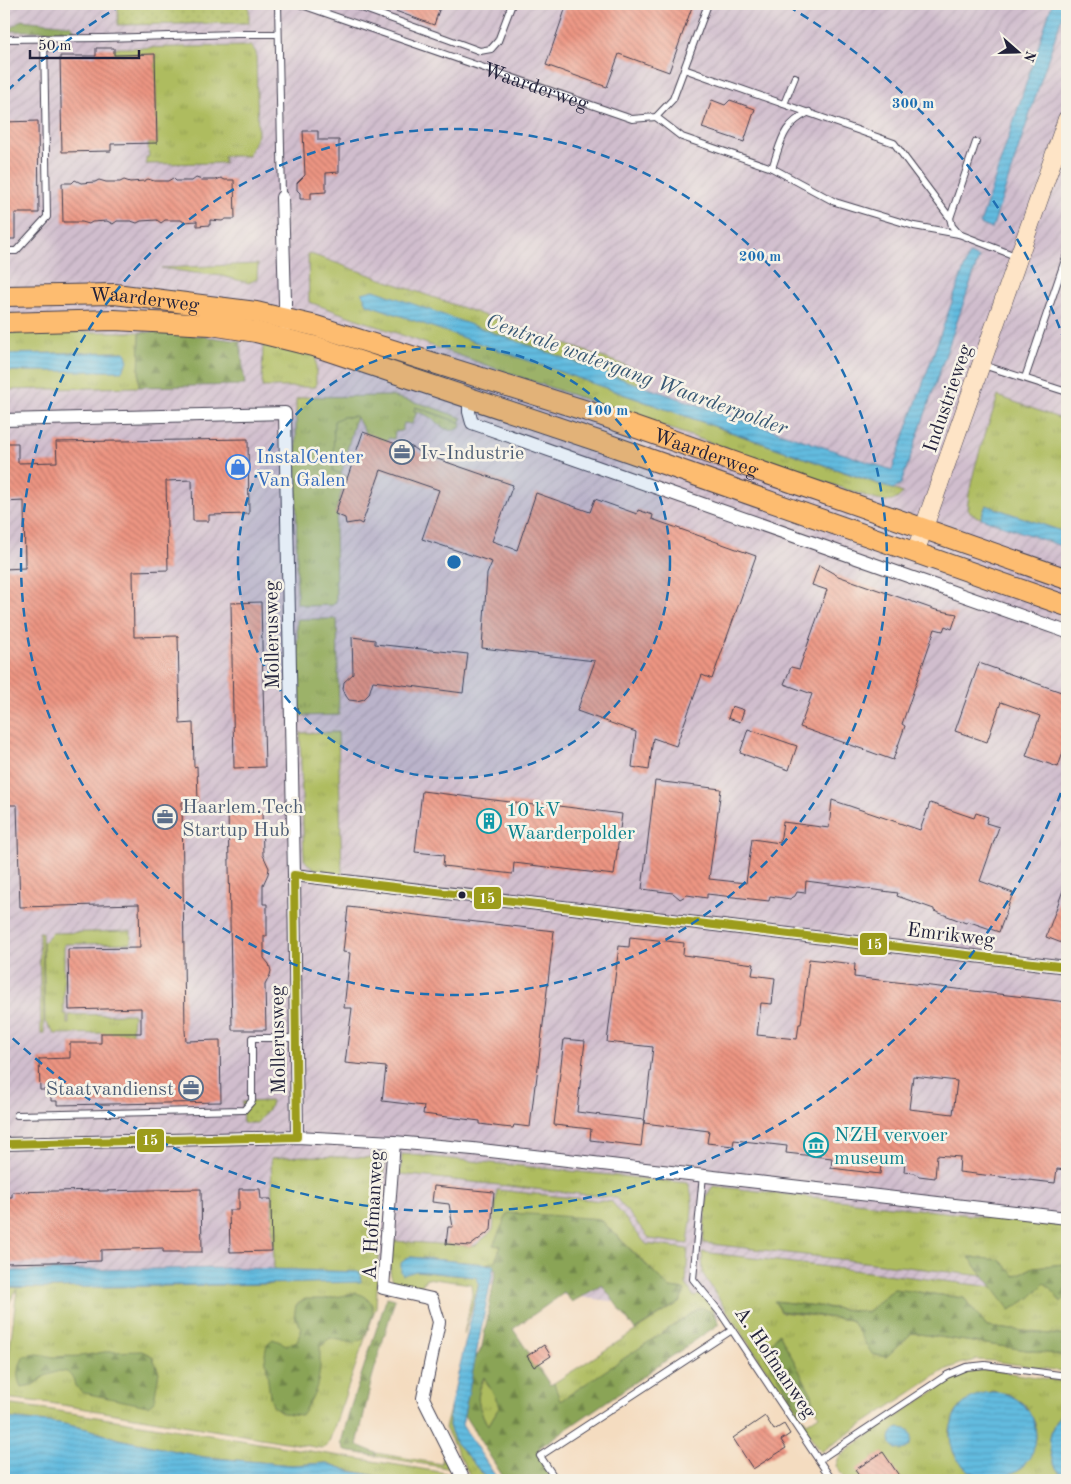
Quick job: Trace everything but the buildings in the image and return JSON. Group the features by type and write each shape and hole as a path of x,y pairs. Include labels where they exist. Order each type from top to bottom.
{"main road":[{"name":"Waarderweg","path":"4,296 115,294 256,312 317,347 601,442 1067,606"},
{"name":"Waarderweg","path":"4,323 114,320 192,324 239,329 285,328 329,330 603,416 1067,579"}],"street":[{"name":"Industrieweg","path":"916,553 1067,119"},
{"path":"282,197 285,328"},
{"path":"469,398 469,412 472,423 1067,632"},
{"name":"Mollerusweg","path":"4,420 284,413 294,875 297,1137"},
{"name":"Emrikweg","path":"294,875 1067,967"},
{"name":"A. Hofmanweg","path":"4,1144 297,1137 394,1142 473,1149 1067,1218"},
{"name":"A. Hofmanweg","path":"394,1142 383,1288 432,1299 439,1322 423,1398 464,1480"}],"lane":[{"path":"278,4 282,197"},
{"name":"Waarderweg","path":"299,4 632,119 656,117"},
{"path":"351,4 480,51 491,49 498,41 512,4"},
{"path":"708,4 673,99 656,117 682,137 772,168 835,202 914,226 959,234 1019,257"},
{"path":"4,39 278,34"},
{"path":"4,251 16,251 47,217 44,38"},
{"path":"684,69 894,143 950,218 952,226 959,234"},
{"path":"784,104 795,77"},
{"path":"772,168 786,128 796,118 809,112"},
{"path":"950,218 976,142"},
{"path":"1025,378 1067,254"},
{"path":"981,365 1067,392"},
{"path":"17,1115 244,1110 252,1101 252,1038 296,1038"},
{"name":"A. Hofmanweg","path":"703,1175 693,1279 722,1315 832,1480"},
{"path":"556,1480 540,1456 732,1330"},
{"path":"819,1460 947,1375 966,1367 985,1364 1067,1376"}],"shaded area":[{"path":"4,4 1067,4 1067,1349 730,1309 715,1319 704,1313 493,1286 482,1272 4,1277"}],"green space":[{"path":"118,4 249,4 249,23 118,25"},
{"path":"21,20 70,25 76,31 8,31"},
{"path":"251,46 256,52 258,135 248,156 224,156 224,163 146,164 146,157 149,157 148,144 157,143 155,55 114,55 114,48"},
{"path":"308,253 644,372 639,385 368,304 903,493 892,501 877,500 309,302"},
{"path":"258,264 257,279 249,283 222,276 161,268"},
{"path":"140,332 139,387 4,390 4,371 122,370 125,352 4,354 4,333"},
{"path":"140,332 169,332 240,341 245,385 139,387"},
{"path":"263,343 316,354 316,387 262,387"},
{"path":"390,396 426,405 462,418 461,423 416,407 414,411 417,412 412,424 404,423 402,431 395,432 394,439 389,438 387,441 367,436 356,416 333,471 346,476 335,514 338,515 335,526 336,602 333,605 307,606 297,603 296,399 304,397"},
{"path":"998,396 1067,421 1067,533 986,505 981,518 975,516 967,509 975,466"},
{"path":"415,407 461,423 460,428 455,430 446,429 426,415 414,411"},
{"path":"356,416 341,474 333,471 334,421 342,417"},
{"path":"297,619 337,619 339,715 299,716"},
{"path":"338,732 342,874 325,873 316,870 304,859 300,733"},
{"path":"131,931 131,943 64,944 64,1014 67,1014 67,1024 69,1024 69,1015 133,1014 132,1033 55,1034 45,1022 43,942 52,933"},
{"path":"39,932 42,932 44,1034 41,1034"},
{"path":"271,1101 271,1106 257,1123 243,1123 242,1102"},
{"path":"402,1154 688,1183 692,1205 688,1244 650,1239 616,1198 400,1174"},
{"path":"304,1156 385,1159 376,1307 326,1447 321,1448 50,1403 4,1398 17,1289 8,1305 4,1363 4,1287 272,1284 274,1269 271,1158"},
{"path":"713,1186 1067,1226 1067,1268 1064,1264 1034,1267 1015,1276 970,1258 983,1276 703,1243 707,1195"},
{"path":"497,1190 612,1202 646,1244 688,1249 686,1284 694,1297 701,1293 710,1304 716,1316 710,1311 698,1309 559,1402 554,1383 680,1302 685,1290 670,1288 600,1219 494,1245 501,1246 495,1262 486,1264 411,1257 405,1259 416,1271 476,1277 479,1283 464,1334 472,1294 471,1284 426,1278 423,1284 413,1290 400,1286 391,1277 390,1271 393,1241 476,1245 493,1230"},
{"path":"508,1213 599,1219 670,1288 685,1290 680,1302 635,1330 602,1285 572,1302 564,1293 513,1329 550,1385 554,1383 560,1401 702,1307 716,1316 719,1324 539,1448 540,1460 553,1480 505,1480 464,1415 471,1358 478,1355 482,1347 496,1270 487,1268 486,1264 495,1261 501,1246 493,1245","holes":["484,1377 500,1406 488,1426 478,1402 479,1391"]},
{"path":"702,1252 993,1287 1010,1310 1031,1297 1045,1282 1061,1302 1067,1296 1067,1336 987,1327 964,1298 894,1289 867,1312 775,1301 781,1312 851,1320 873,1354 886,1357 912,1333 1067,1356 1067,1372 993,1361 977,1360 960,1364 943,1371 821,1452 798,1418 801,1416 807,1423 819,1415 812,1395 779,1333 764,1354 800,1411 801,1413 797,1415 703,1274"},
{"path":"969,1257 1000,1260 1015,1276 1034,1267 1064,1264 1067,1268 1067,1296 1061,1302 1045,1283 1031,1297 1010,1310"},
{"path":"894,1289 964,1298 987,1327 1067,1336 1067,1356 912,1333 886,1357 872,1354 851,1320 781,1311 774,1301 867,1312"},
{"path":"356,1293 366,1297 371,1302 373,1312 363,1339 353,1343 330,1338 320,1347 318,1383 312,1398 301,1415 283,1413 273,1406 270,1397 265,1354 267,1344 273,1339 287,1345 297,1341 302,1328 294,1317 296,1305 305,1299 324,1299"},
{"path":"387,1297 395,1299 372,1378 357,1445 376,1453 376,1456 345,1451 341,1443 350,1409"},
{"path":"779,1333 812,1395 814,1404 802,1411 800,1411 764,1354"},
{"path":"142,1351 152,1356 159,1372 154,1401 148,1406 84,1393 75,1386 73,1378 67,1372 59,1371 45,1376 33,1385 21,1387 18,1378 19,1368 24,1356 38,1354 53,1357 81,1356 104,1352"},
{"path":"975,1369 993,1370 1067,1382 1067,1408 1054,1424 1050,1444 1054,1463 1066,1480 845,1480 836,1466 839,1457 957,1376","holes":["992,1391 1008,1394 1026,1406 1035,1423 1036,1439 1024,1465 1017,1471 980,1476 966,1468 954,1454 950,1429 955,1414 961,1406"]},
{"path":"485,1377 500,1406 488,1426 480,1407 478,1396"},
{"path":"4,1404 46,1409 445,1473 460,1480 398,1480 350,1471 327,1463 292,1465 204,1457 118,1439 87,1429 59,1423 4,1418"},
{"path":"450,1409 449,1426 455,1442 488,1480 474,1480 471,1478 445,1428"},
{"path":"444,1451 453,1469 376,1456 376,1453 441,1464"}],"water":[{"path":"1052,4 1066,4 992,229 980,224"},
{"path":"969,254 979,258 901,484 893,489 367,304 362,293 374,290 639,385 892,470"},
{"path":"125,352 128,361 122,371 4,371 4,354"},
{"path":"986,505 1067,533 1067,548 981,518"},
{"path":"411,1257 494,1265 462,1425 498,1480 488,1480 455,1442 449,1426 450,1409 479,1283 476,1277 416,1271 403,1275 401,1263"},
{"path":"241,1268 360,1272 361,1282 48,1288 4,1287 4,1271"},
{"path":"993,1392 1010,1395 1024,1404 1033,1418 1036,1435 1033,1452 1024,1466 1010,1475 993,1478 976,1475 962,1466 953,1452 950,1435 953,1418 962,1404 976,1395"},
{"path":"1067,1408 1066,1480 1054,1463 1050,1444 1054,1424"},
{"path":"4,1418 59,1423 87,1429 118,1439 204,1457 292,1465 327,1463 350,1471 398,1480 4,1480"},
{"path":"901,1428 909,1431 912,1439 909,1447 901,1450 893,1447 890,1439 893,1431"}],"transit line":[{"name":"15","path":"294,875 1067,967"},
{"name":"15","path":"294,875 297,1137"},
{"name":"15","path":"4,1144 297,1137"}],"place":[{"name":"Iv-Industrie","path":"402,452"},
{"name":"InstalCenter Van Galen","path":"238,467"},
{"name":"Haarlem.Tech Startup Hub","path":"165,817"},
{"name":"10 kV Waarderpolder","path":"489,821"},
{"name":"Staatvandienst","path":"191,1088"},
{"name":"NZH vervoer museum","path":"816,1145"}],"water label":[{"name":"Centrale watergang Waarderpolder","path":"637,374"}]}
